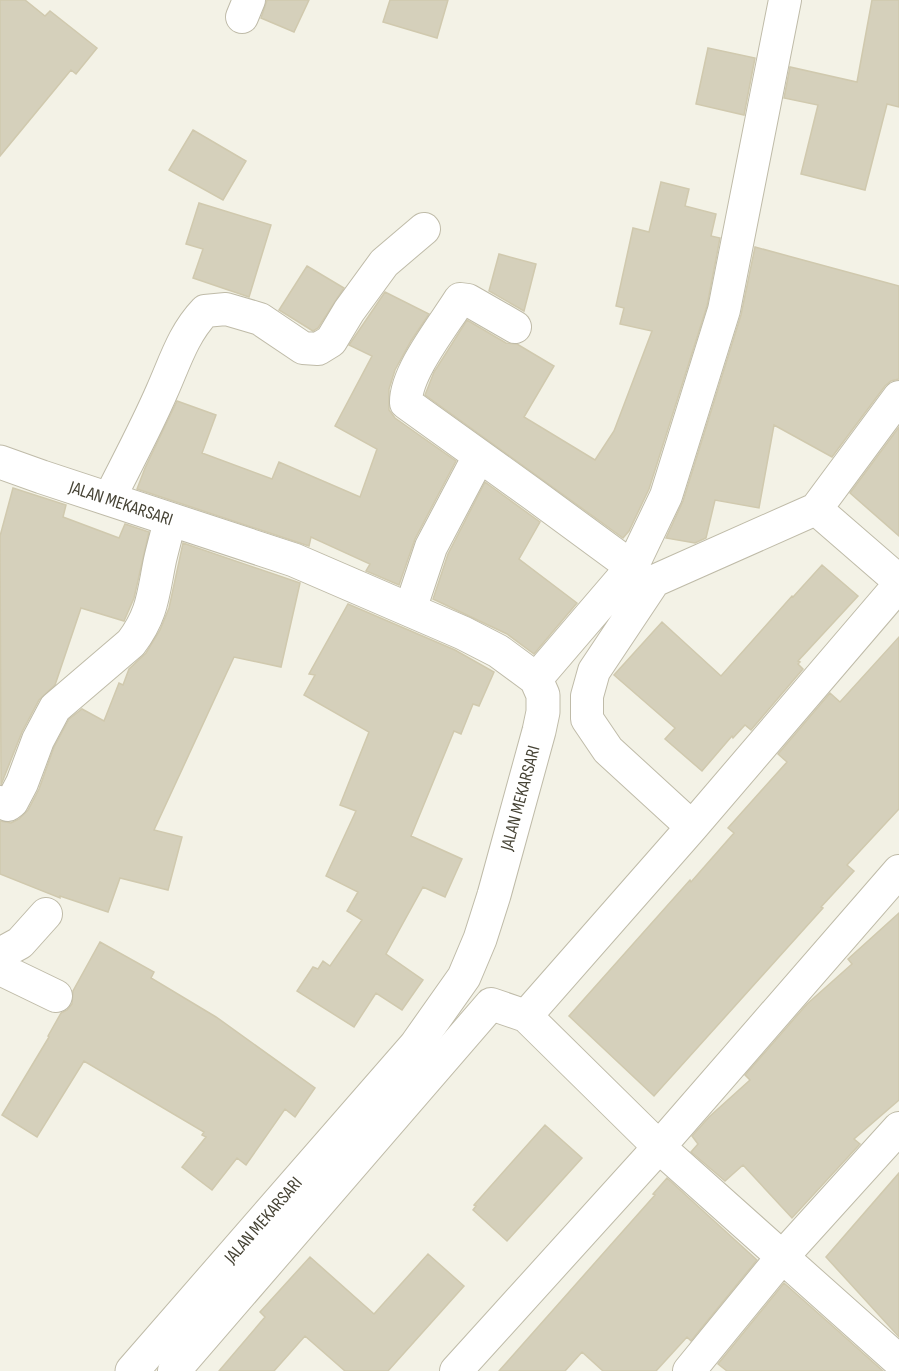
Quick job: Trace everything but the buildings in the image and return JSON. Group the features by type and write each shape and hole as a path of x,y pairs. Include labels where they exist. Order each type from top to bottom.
{"street":[{"path":"536,679 632,567 666,496 724,310 785,0"},
{"path":"110,500 162,392 183,339 206,311 226,309 260,319 303,348 318,349 332,341 349,311 384,263 424,229"},
{"path":"515,327 468,300 460,299 420,362 407,394 406,403 632,567"},
{"path":"692,827 608,750 587,719 587,696 594,671 654,581 816,509 899,397"},
{"path":"411,610 430,547 479,456"},
{"name":"JALAN MEKARSARI","path":"0,462 294,560 411,610 498,651 536,679 543,695 543,712 539,731 494,895 480,939 464,977 416,1045 132,1371"},
{"path":"816,509 899,581"},
{"path":"0,802 8,805 12,802 38,740 55,708 131,643 138,633 147,617 156,591 160,561 170,520"},
{"path":"526,1016 692,827 899,585"},
{"path":"456,1371 659,1147 899,871"},
{"path":"0,954 20,943 46,914"},
{"path":"0,969 56,996"},
{"path":"174,1371 491,1004 526,1016 659,1147 899,1361"},
{"path":"693,1370 783,1256 896,1138"}]}
